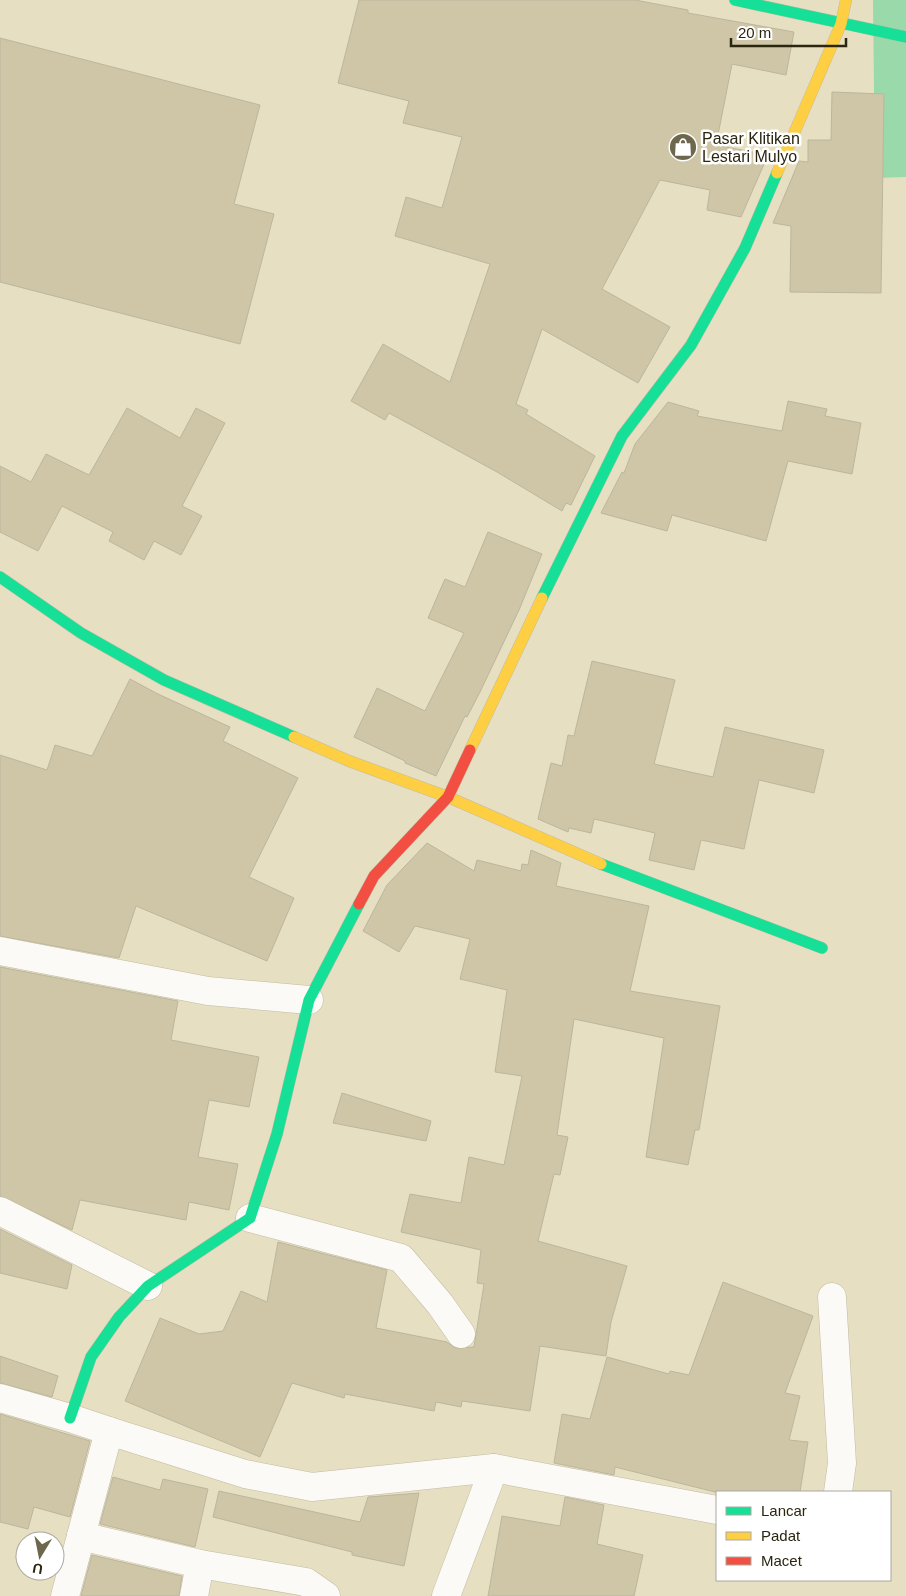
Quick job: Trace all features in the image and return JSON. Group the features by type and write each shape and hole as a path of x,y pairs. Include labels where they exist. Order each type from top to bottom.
{"street":[{"path":"735,0 906,37"},
{"path":"70,1418 91,1357 119,1316 148,1286 250,1218 277,1134 310,1000 374,876 448,797 522,639 622,436 691,345 745,248 841,24 846,0"},
{"path":"0,577 82,633 164,680 349,761 448,797 613,869 822,948"},
{"path":"0,951 208,991 310,1000"},
{"path":"0,1211 148,1286"},
{"path":"250,1218 401,1258 440,1304 461,1334"},
{"path":"832,1297 842,1463 838,1491"},
{"path":"0,1398 70,1418 245,1474 312,1487 494,1468 716,1510"},
{"path":"65,1596 109,1431"},
{"path":"446,1596 494,1468"},
{"path":"81,1536 200,1564 306,1582 326,1596"},
{"path":"194,1596 200,1564"}],"shaded area":[{"path":"873,0 906,0 906,177 875,178"}],"building":[{"path":"359,0 635,0 688,10 688,13 794,32 786,75 732,64 716,145 768,155 741,217 707,210 710,190 660,180 602,289 670,327 638,383 542,329 516,404 528,410 526,414 595,456 571,505 566,503 562,511 497,472 389,413 385,420 351,401 383,344 450,382 490,264 395,236 406,197 442,208 462,137 403,123 409,101 338,83"},
{"path":"0,38 260,105 234,204 274,214 240,344 0,282"},
{"path":"832,92 884,94 881,293 790,292 791,226 773,223 799,161 808,162 808,140 831,140"},
{"path":"788,401 827,409 825,416 861,423 852,474 788,461 766,541 672,515 667,531 601,513 622,472 624,473 635,444 668,402 699,411 697,416 782,431"},
{"path":"127,408 180,438 196,408 225,423 182,506 202,516 181,555 154,541 144,560 109,541 113,532 62,506 38,551 0,532 0,466 31,482 46,454 89,475"},
{"path":"488,532 542,554 519,610 480,692 467,717 465,716 436,776 405,763 405,761 354,737 377,688 425,711 464,633 428,618 445,579 465,587"},
{"path":"592,661 675,680 654,764 713,777 725,727 824,750 814,793 759,780 744,849 701,840 694,870 649,860 655,833 594,819 591,833 569,828 568,832 538,819 551,763 562,766 568,735 574,736"},
{"path":"130,679 230,727 223,741 298,778 249,877 294,898 267,961 136,906 119,958 0,936 0,755 47,770 55,745 92,756"},
{"path":"427,843 474,871 477,860 521,871 522,864 528,865 531,850 561,863 556,886 649,906 630,991 720,1006 699,1130 695,1130 688,1165 646,1157 664,1038 574,1019 557,1135 568,1137 560,1175 554,1174 538,1241 627,1266 611,1322 606,1356 540,1346 530,1411 462,1401 461,1407 436,1402 434,1411 345,1394 344,1398 292,1383 260,1457 125,1401 160,1318 199,1334 223,1331 241,1291 267,1302 278,1242 387,1270 376,1328 447,1342 455,1348 474,1347 484,1284 477,1283 481,1250 401,1232 410,1194 461,1203 469,1157 504,1165 522,1076 495,1072 507,990 460,979 470,939 415,926 399,952 363,931 387,885"},
{"path":"0,967 178,1001 171,1040 259,1057 249,1107 209,1100 198,1157 238,1164 229,1210 189,1202 186,1220 80,1200 72,1230 0,1196"},
{"path":"342,1093 431,1121 426,1141 333,1123"},
{"path":"0,1229 72,1265 67,1289 0,1273"},
{"path":"723,1282 813,1316 785,1393 800,1396 789,1440 808,1442 800,1491 715,1492 615,1467 614,1475 554,1463 562,1414 590,1419 607,1357 669,1374 670,1371 689,1375"},
{"path":"0,1356 58,1376 52,1397 0,1383"},
{"path":"0,1414 90,1441 70,1517 34,1507 28,1529 0,1522"},
{"path":"113,1477 160,1490 163,1479 208,1489 195,1547 100,1524"},
{"path":"219,1491 360,1522 368,1497 419,1493 404,1566 352,1555 352,1552 213,1517"},
{"path":"565,1497 604,1505 597,1544 643,1555 634,1596 488,1596 502,1516 560,1526"},
{"path":"92,1555 182,1576 179,1596 81,1596"}],"traffic: fast":[{"path":"735,0 906,37"},
{"path":"542,598 622,436 691,345 745,248 777,173"},
{"path":"0,577 81,633 164,680 294,737"},
{"path":"601,864 822,948"},
{"path":"70,1418 91,1357 119,1317 148,1286 250,1218 277,1134 309,1000 359,904"}],"traffic: slow":[{"path":"777,173 841,24 846,0"},
{"path":"470,750 542,598"},
{"path":"294,737 349,761 448,797 601,864"}],"traffic: jam":[{"path":"359,904 374,876 448,797 470,750"}],"place":[{"name":"Pasar Klitikan Lestari Mulyo","path":"683,147"}]}
